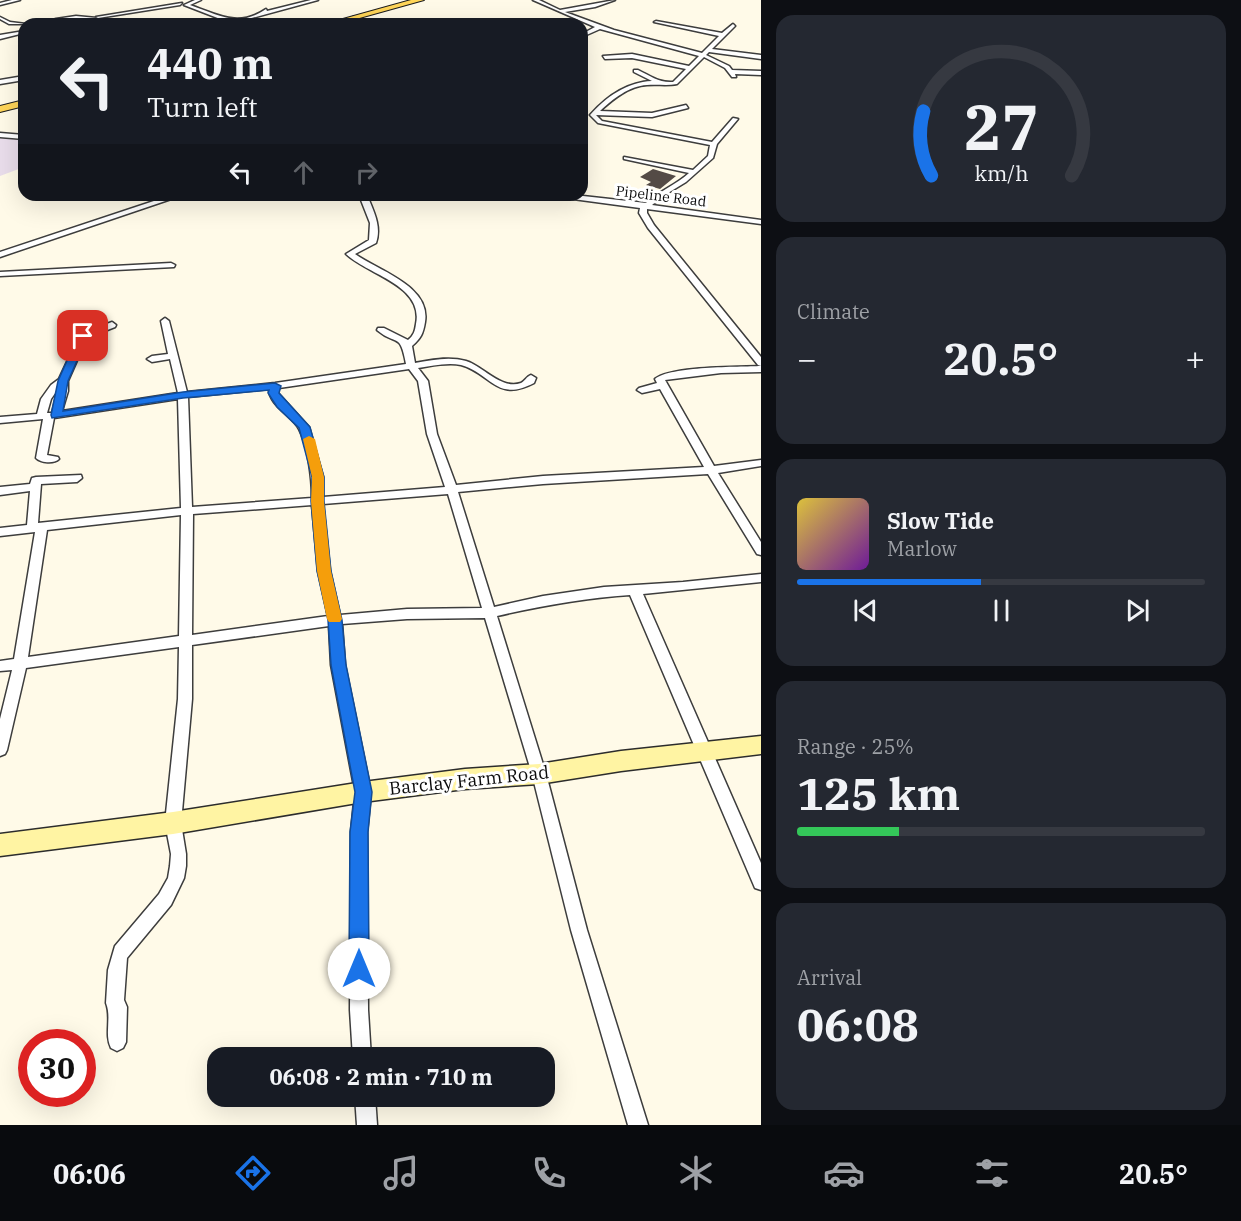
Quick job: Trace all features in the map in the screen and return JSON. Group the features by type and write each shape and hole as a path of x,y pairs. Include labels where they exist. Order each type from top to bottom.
{"main road":[{"path":"346,18 413,0"},
{"path":"353,18 420,0"},
{"path":"0,110 18,106"}],"street":[{"path":"0,4 18,0"},
{"path":"169,0 221,18"},
{"path":"102,18 98,17 183,5 199,0"},
{"path":"249,18 316,0"},
{"path":"536,0 578,18"},
{"path":"560,11 596,6 612,0"},
{"path":"0,18 9,23 18,24"},
{"path":"588,22 711,58 735,69 761,73"},
{"path":"656,22 722,35"},
{"path":"655,90 668,88 675,83 733,25"},
{"path":"588,33 600,27"},
{"path":"660,30 667,30"},
{"path":"628,34 646,32"},
{"path":"0,37 18,33"},
{"path":"740,48 746,55"},
{"path":"709,50 761,57"},
{"path":"735,69 746,55"},
{"path":"605,57 632,56 690,68"},
{"path":"636,71 660,84"},
{"path":"0,82 18,79"},
{"path":"675,83 643,83 633,87 606,103 593,115 594,118 600,122 714,144"},
{"path":"595,113 652,114 686,107"},
{"path":"735,119 714,144 711,157 694,172 660,194 646,206 643,213 761,363"},
{"path":"0,135 18,137"},
{"path":"626,158 694,172"},
{"name":"Pipeline Road","path":"588,199 662,208 669,215 760,225"},
{"path":"0,255 161,201"},
{"path":"365,201 373,221 373,241 350,254 418,300 422,312 418,336 407,345"},
{"path":"0,274 171,265"},
{"path":"117,1042 118,1007 115,1003 117,968 122,951 146,925 173,887 178,873 173,823 185,699 187,512 183,395 165,321"},
{"path":"54,459 41,458 49,416 63,381 83,336 112,325"},
{"path":"381,330 403,340 407,345 411,365 423,381 432,434 491,613 539,774 579,930 638,1125"},
{"path":"152,359 174,356"},
{"path":"0,420 49,416 183,395 275,386 411,365 458,361 475,367 502,386 522,387 531,381 531,378"},
{"path":"761,369 721,369 666,376 660,379 713,470 721,488 761,551"},
{"path":"49,416 46,399 54,387 63,381"},
{"path":"642,390 663,385"},
{"path":"275,386 273,393 304,427 318,477 317,501 324,571 335,620 338,665 363,792 359,832 359,1010 361,1047"},
{"path":"0,532 187,512 452,490 543,480 713,470 761,463"},
{"path":"0,750 21,663 37,527 36,481 77,478"},
{"path":"0,491 35,488"},
{"path":"0,666 335,620 407,614 491,613 604,592 761,578"},
{"path":"635,591 761,882"},
{"name":"Barclay Farm Road","path":"0,845 173,823 363,792 465,779 539,774 761,745"},
{"path":"366,1107 367,1125"}],"shaded area":[{"path":"0,136 18,138 18,169 0,176"}],"building":[{"path":"653,169 676,176 660,189 646,185 651,182 640,177"}],"slow traffic":[{"path":"309,439 318,477 317,501 324,571 335,619"}],"route":[{"path":"83,336 63,381 63,391 56,415 183,395 275,386 273,393 288,412 298,419 308,436 318,477 319,527 324,571 335,620 338,665 350,716 363,792 359,832 359,969"}]}
